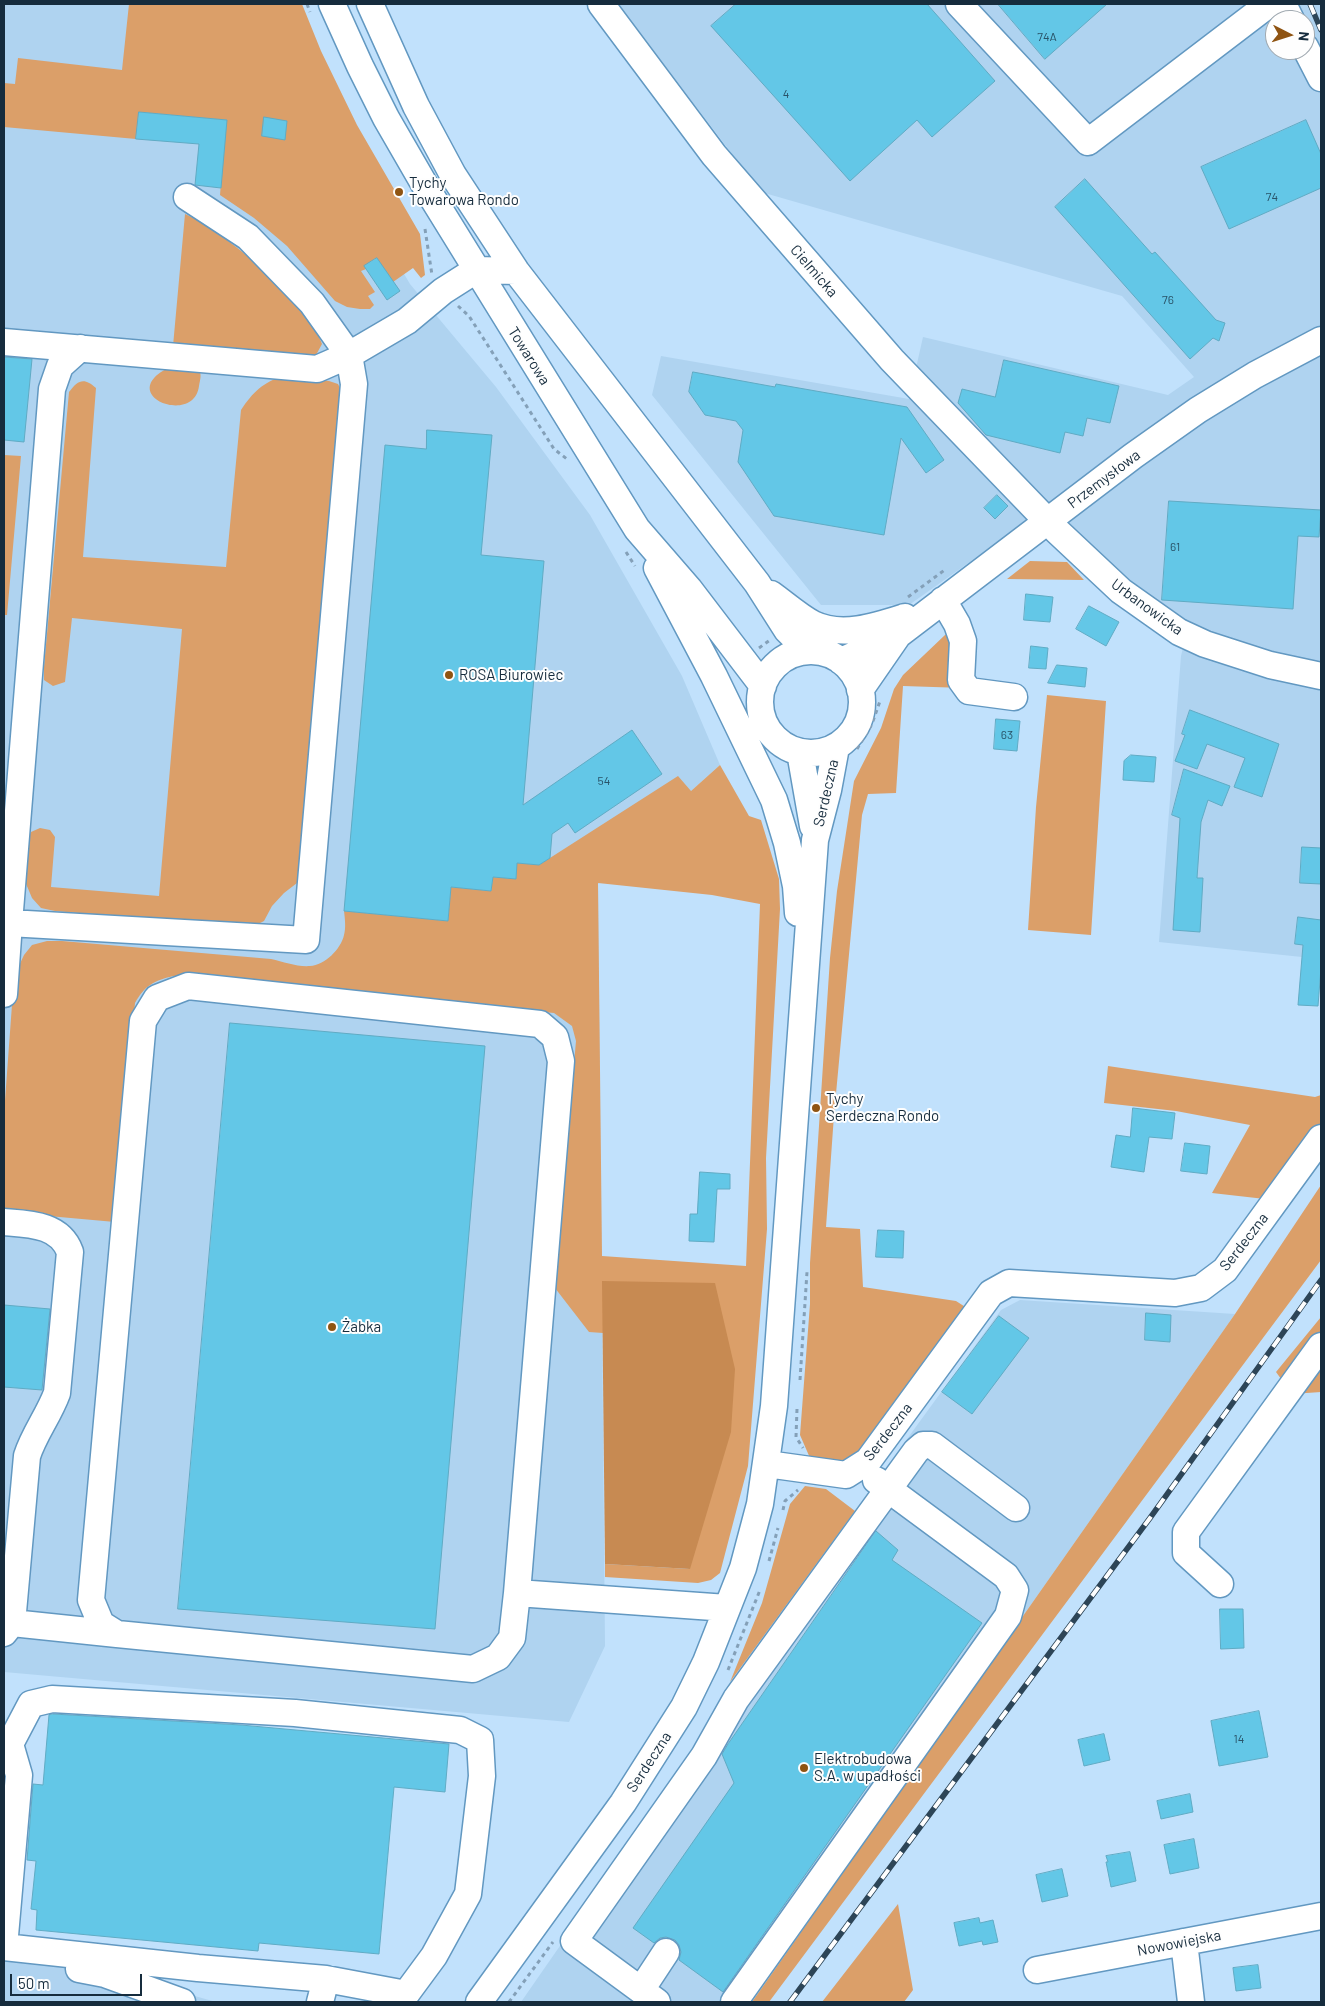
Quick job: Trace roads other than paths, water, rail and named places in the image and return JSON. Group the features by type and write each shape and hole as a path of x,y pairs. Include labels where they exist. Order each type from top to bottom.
{"street":[{"name":"Towarowa","path":"332,4 386,118 476,270 630,539 689,589 763,686"},
{"path":"370,4 416,106 454,175 516,272 757,583 787,630 808,651"},
{"name":"Cielmicka","path":"601,4 714,155 751,199 892,360 1048,521"},
{"path":"959,4 1088,142 1269,4"},
{"path":"1312,60 1321,78"},
{"path":"10,923 306,940 354,384 349,355 312,303 248,237 187,197"},
{"path":"4,342 317,369 349,355 407,321 443,291 476,270 516,272"},
{"name":"Przemysłowa","path":"841,661 898,635 1133,456 1198,410 1255,375 1321,340"},
{"path":"4,994 52,390 60,366 80,348"},
{"name":"Urbanowicka","path":"1048,521 1121,591 1179,632 1205,644 1270,665 1321,676"},
{"path":"630,539 714,676 774,800 787,843 796,886 805,983"},
{"path":"757,583 815,625 841,630 871,627 937,605 957,624 963,641 961,680 969,691 1014,697"},
{"name":"Przemysłowa","path":"870,695 898,635"},
{"path":"808,651 831,655 841,661 850,669 870,695 862,703 855,729 846,739 846,749 812,754 800,752 781,743 766,728 760,700 768,675 785,658 808,651"},
{"name":"Serdeczna","path":"815,840 828,790 846,749"},
{"name":"Serdeczna","path":"800,752 815,840"},
{"path":"767,1464 774,1406 815,840"},
{"path":"4,1222 44,1228 58,1234 66,1242 70,1252 57,1393 51,1411 32,1441 27,1456 8,1628 117,1634 474,1669 498,1657 512,1638 561,1061 555,1038 540,1024 188,986 157,998 143,1021 91,1600 101,1624 117,1634"},
{"name":"Serdeczna","path":"480,2002 622,1803 684,1707 706,1662 743,1568 760,1504 767,1464 846,1476 868,1461 991,1293 1009,1283 1175,1293 1201,1288 1225,1270 1321,1138"},
{"path":"1220,1584 1186,1553 1186,1532 1321,1346"},
{"path":"666,1952 649,1996 574,1941 704,1756 736,1699 916,1451 923,1445 932,1445 1016,1508"},
{"path":"734,2002 1008,1616 1015,1590 1006,1576 859,1467"},
{"path":"517,1592 727,1608"},
{"path":"52,1699 295,1713 460,1730 480,1740 482,1776 468,1894 434,1956 406,1994 323,1991 4,1947 19,1775 7,1742 31,1704 52,1699"},
{"name":"Nowowiejska","path":"1037,1970 1321,1916"},
{"path":"1184,1942 1191,2002"},
{"path":"4,1957 44,1962 105,1974 182,2002"}],"railway":[{"path":"1310,4 1321,30"},
{"path":"790,2002 1150,1518 1321,1280"}],"place":[{"name":"Tychy Towarowa Rondo","path":"399,192"},
{"name":"ROSA Biurowiec","path":"449,675"},
{"name":"Tychy Serdeczna Rondo","path":"816,1108"},
{"name":"Żabka","path":"332,1327"},
{"name":"Elektrobudowa S.A. w upadłości","path":"804,1768"}]}
